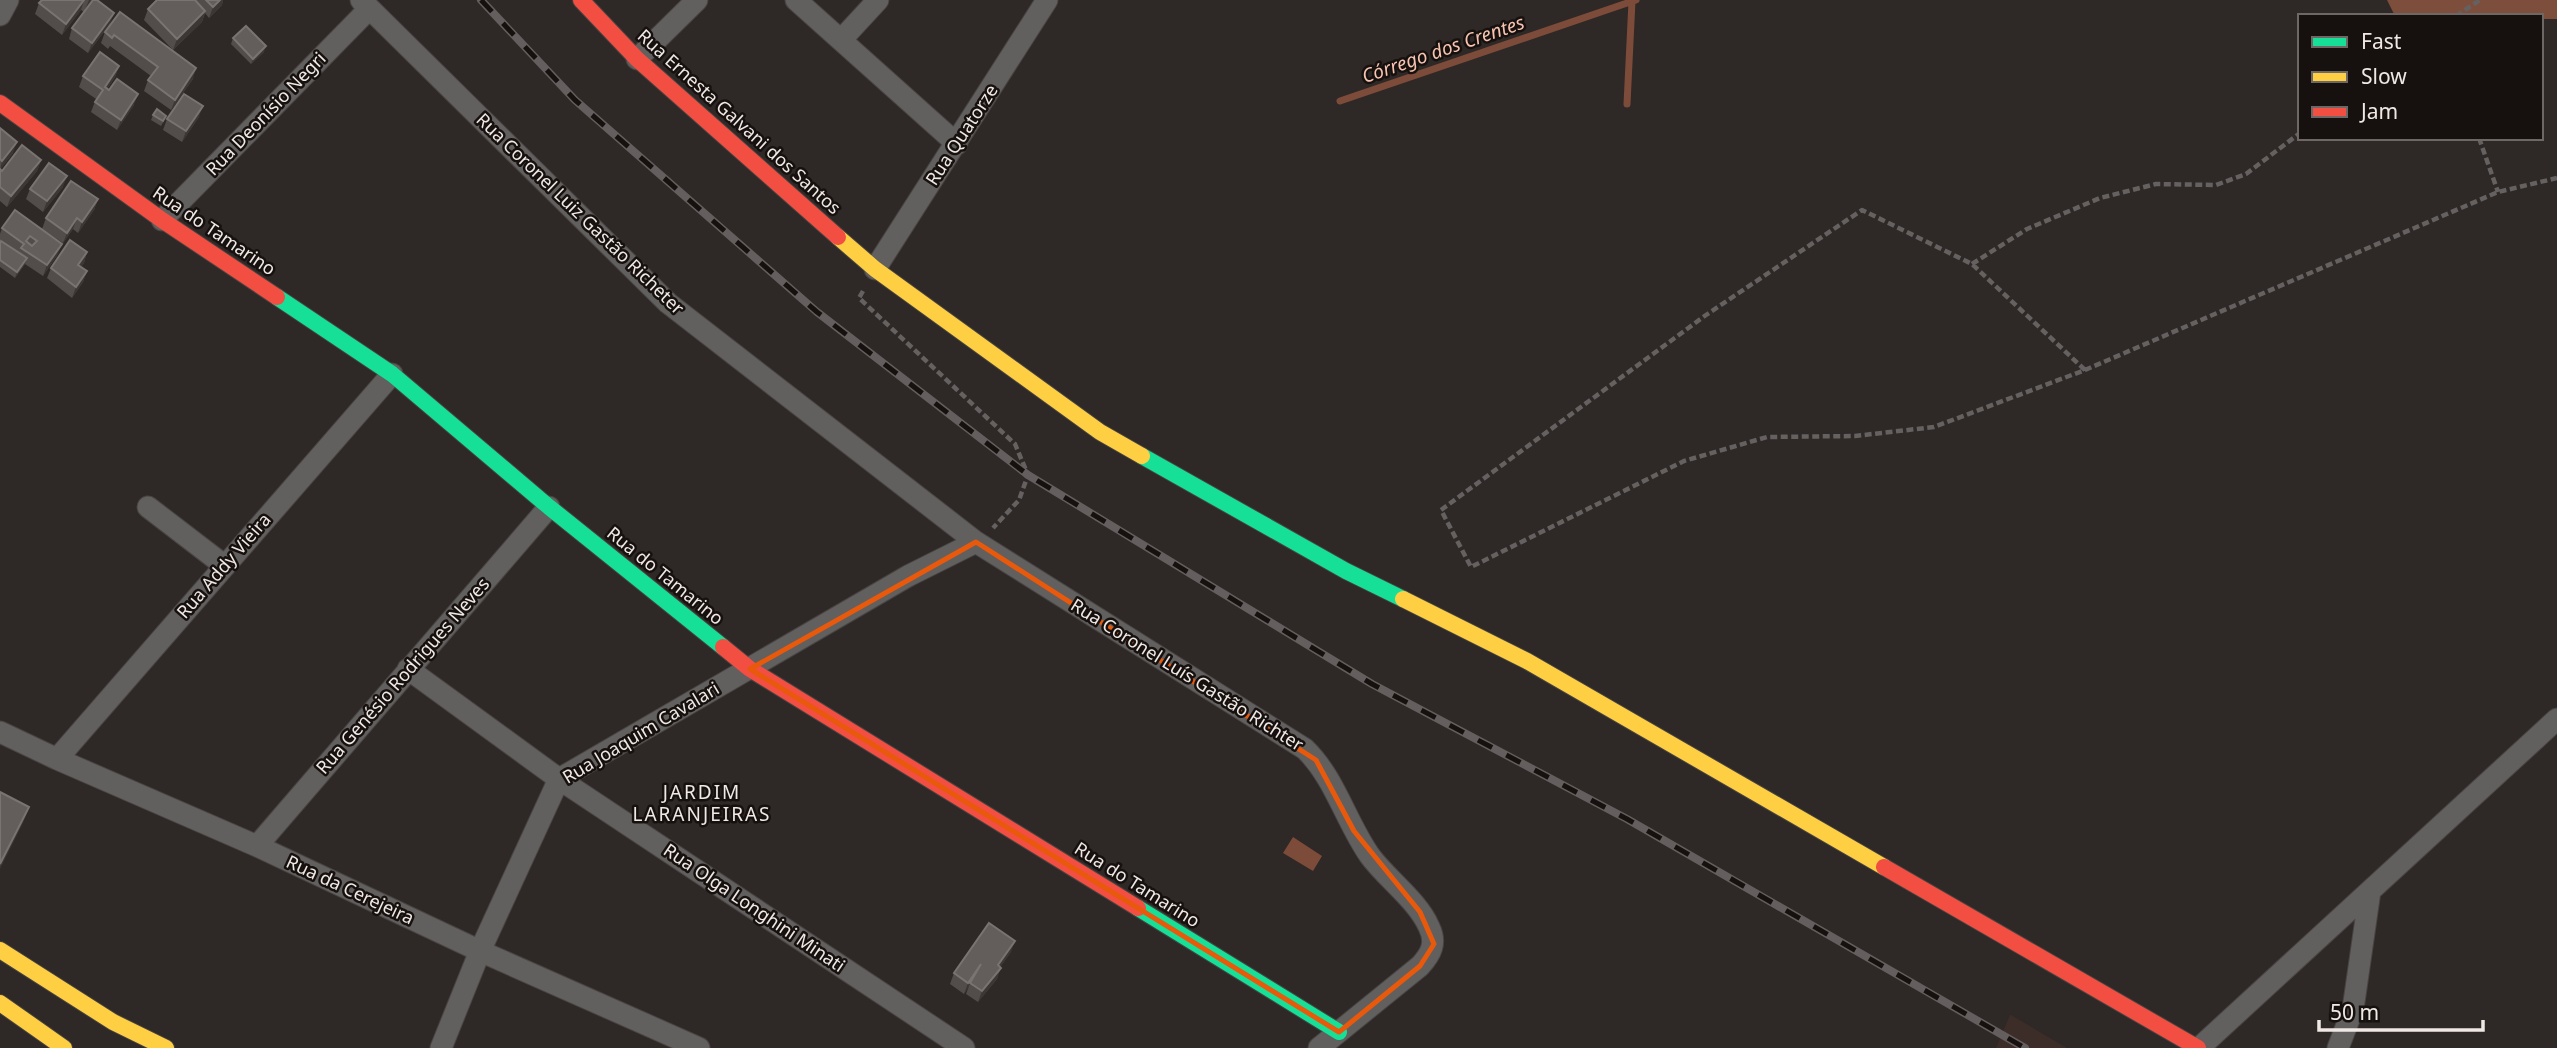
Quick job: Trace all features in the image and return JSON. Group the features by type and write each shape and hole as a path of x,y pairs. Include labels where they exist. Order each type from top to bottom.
{"street":[{"path":"0,15 8,0"},
{"name":"Rua Ernesta Galvani dos Santos","path":"581,0 637,59 875,269 1100,432 1346,571 1527,662 2199,1048"},
{"path":"637,59 697,0"},
{"path":"796,0 957,144"},
{"path":"841,40 878,0"},
{"name":"Rua Quatorze","path":"875,269 1047,0"},
{"name":"Rua Deonísio Negri","path":"162,220 365,4"},
{"name":"Rua Coronel Luiz Gastão Richeter","path":"365,4 668,303 976,542"},
{"name":"Rua do Tamarino","path":"0,103 162,220 392,374 549,507 750,669 1339,1032"},
{"name":"Rua Addy Vieira","path":"57,759 392,374"},
{"path":"148,507 225,566"},
{"name":"Rua Genésio Rodrigues Neves","path":"257,846 549,507"},
{"name":"Rua Joaquim Cavalari","path":"441,1048 480,951 559,779 908,576 976,542"},
{"name":"Rua Coronel Luís Gastão Richter","path":"976,542 1305,749 1324,773 1354,831 1371,857 1430,927 1434,944 1429,956 1420,966 1339,1032"},
{"name":"Rua Olga Longhini Minati","path":"408,669 559,779 964,1048"},
{"path":"2199,1048 2557,719"},
{"name":"Rua da Cerejeira","path":"0,732 699,1048"},
{"path":"2338,1048 2353,1009 2370,891"},
{"path":"0,950 113,1022 166,1048"},
{"path":"0,1003 64,1048"},
{"path":"1319,1048 1339,1032"}],"path":[{"path":"2459,14 2480,0"},
{"path":"1972,264 2027,229 2100,198 2156,184 2216,185 2246,174 2298,135"},
{"path":"2480,140 2498,192"},
{"path":"2085,370 1972,264 1862,210 1706,315 1441,510 1471,567 1684,461 1767,437 1855,436 1934,427 2085,370 2498,192 2557,178"},
{"path":"875,269 859,298 1016,444 1028,475 1019,500 1003,520 976,542"}],"highlighted area":[{"path":"976,542 1316,760 1354,831 1420,912 1434,944 1420,966 1339,1032 750,669"}],"shaded area":[{"path":"2387,0 2557,0 2557,19 2543,19 2543,14 2394,14"},
{"path":"1293,837 1322,856 1313,871 1283,853"},
{"path":"2011,1015 2067,1048 1996,1048"}],"building":[{"path":"42,0 84,0 66,24 39,3"},
{"path":"93,0 97,0 114,13 92,43 72,28"},
{"path":"157,0 195,0 205,11 177,39 148,9"},
{"path":"206,0 220,0 213,7"},
{"path":"120,12 196,68 175,100 148,80 158,67 114,35 112,38 105,32"},
{"path":"246,26 266,46 253,59 233,38"},
{"path":"100,52 119,66 105,87 109,90 117,79 138,94 121,120 95,102 103,90 83,76"},
{"path":"184,94 203,106 186,131 167,119"},
{"path":"157,109 166,116 163,121 153,115"},
{"path":"0,128 17,142 2,161 0,159"},
{"path":"22,145 41,160 11,196 0,187 0,169 2,171"},
{"path":"49,163 67,176 47,201 30,189"},
{"path":"71,181 98,199 82,222 77,218 67,233 46,218"},
{"path":"15,210 62,244 47,265 21,248 24,244 2,228","holes":["30,236 37,241 32,246 26,241"]},
{"path":"70,240 87,252 78,265 87,271 76,287 51,268"},
{"path":"1,241 27,258 17,272 0,260"},
{"path":"0,792 29,807 0,864"},
{"path":"989,923 1015,941 998,965 1001,968 982,991 970,983 981,964 968,983 954,973"}],"waterway":[{"name":"Córrego dos Crentes","path":"1340,101 1636,0"},
{"path":"1627,104 1632,1"}],"railway":[{"path":"481,0 575,100 817,312 1028,475 1372,684 1627,819 2025,1048"}],"traffic: fast":[{"path":"277,297 392,374 549,507 723,647"},
{"path":"1142,456 1346,571 1403,599"},
{"path":"1138,908 1339,1032"}],"traffic: slow":[{"path":"838,237 875,269 1100,432 1142,456"},
{"path":"1403,599 1527,661 1884,867"},
{"path":"0,950 113,1022 166,1048"},
{"path":"0,1003 64,1048"}],"traffic: jam":[{"path":"581,0 637,59 838,237"},
{"path":"0,103 162,220 277,297"},
{"path":"723,647 750,669 1138,908"},
{"path":"1884,867 2198,1048"}],"district":[{"name":"JARDIM LARANJEIRAS","path":"702,803"}]}
